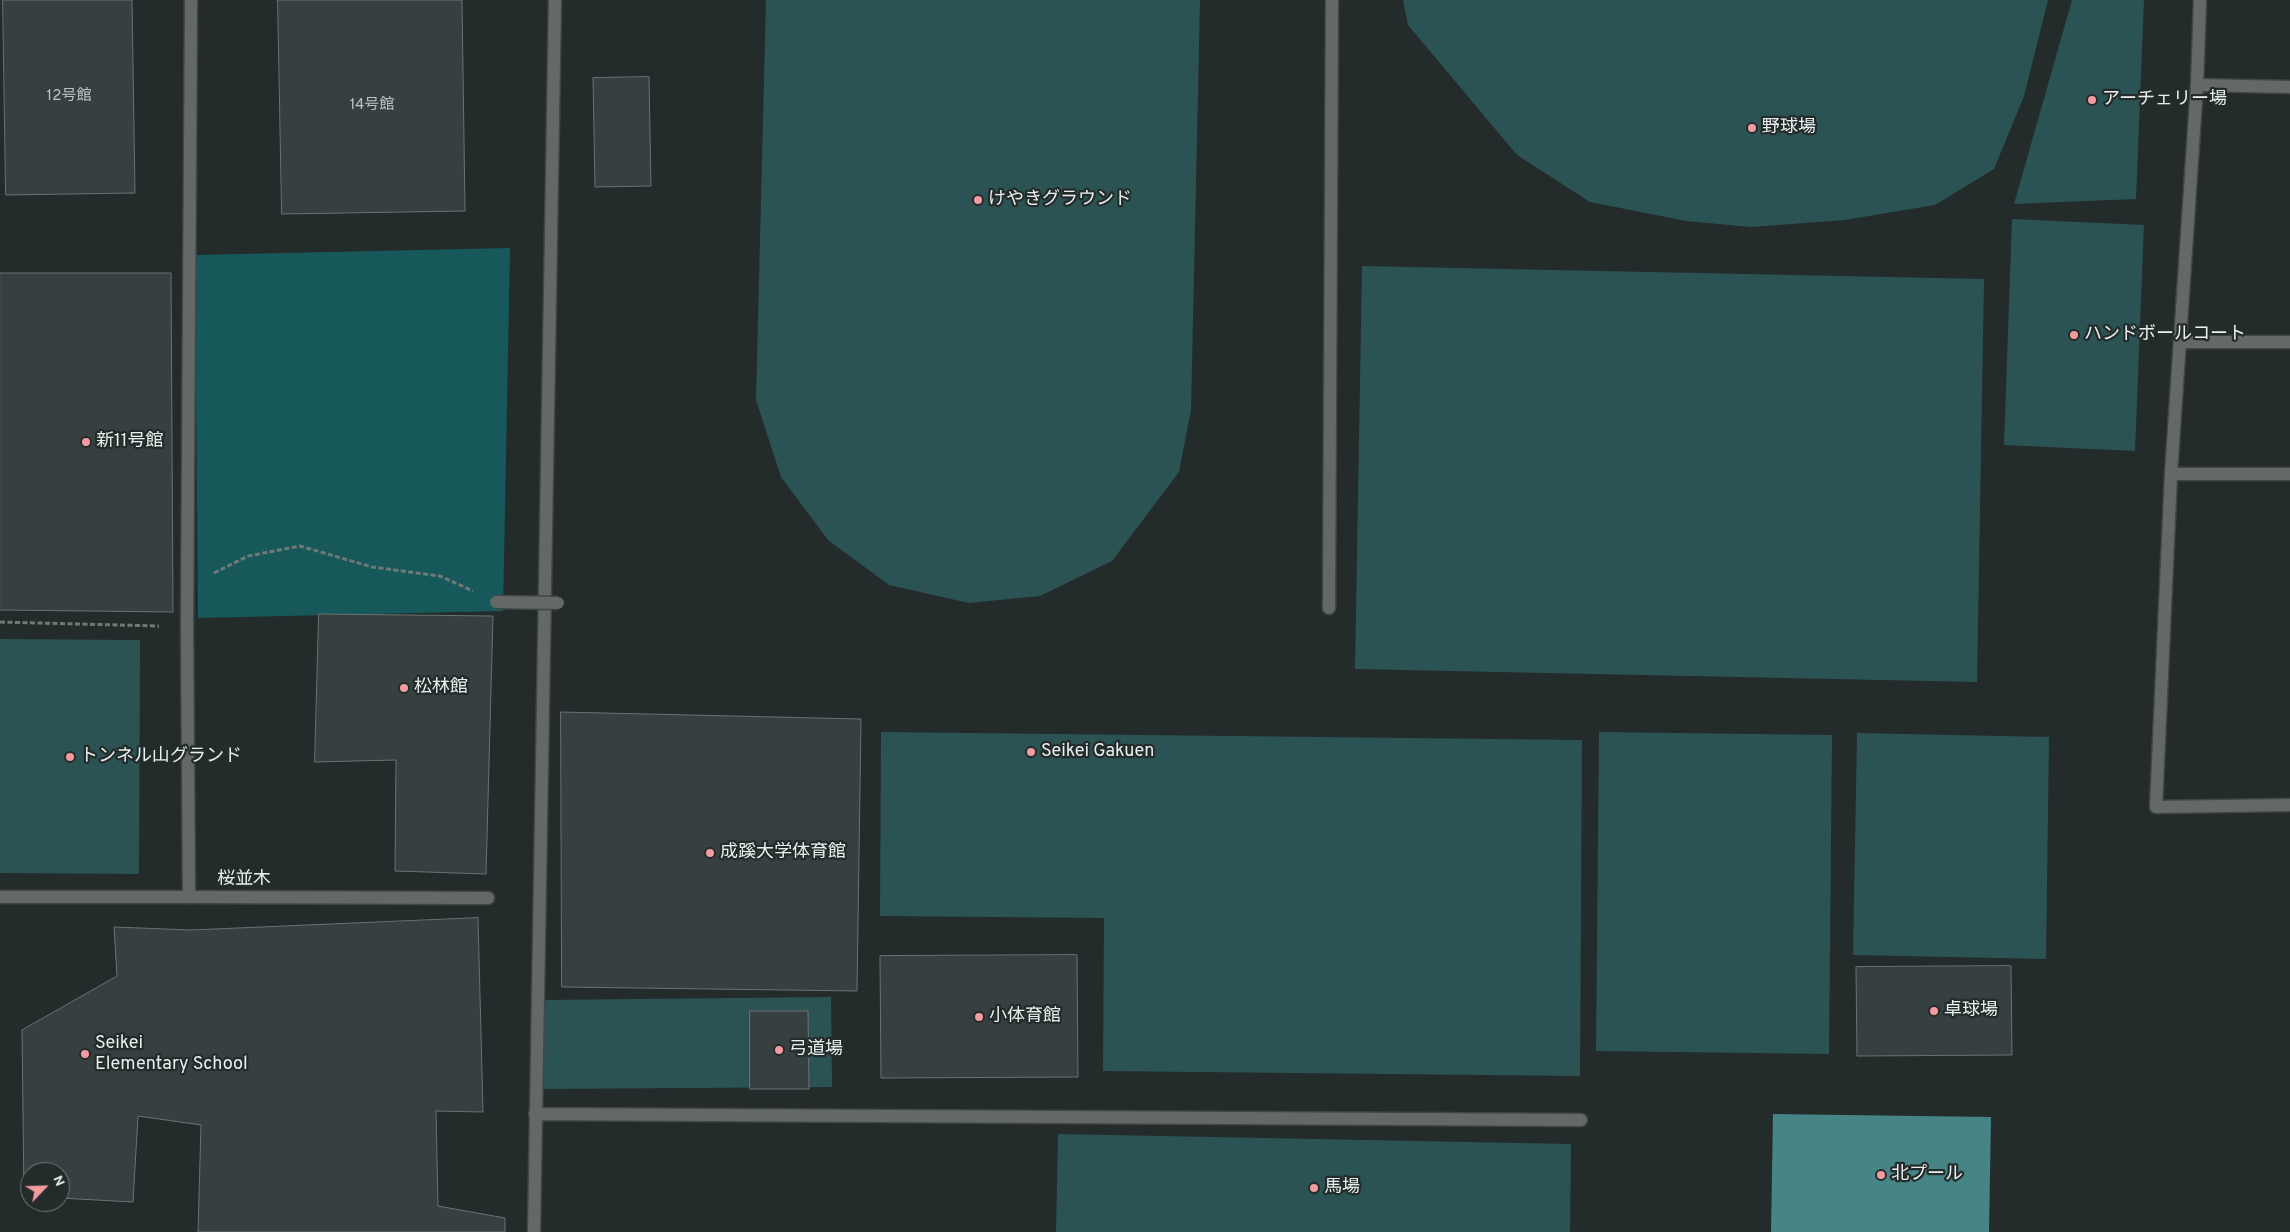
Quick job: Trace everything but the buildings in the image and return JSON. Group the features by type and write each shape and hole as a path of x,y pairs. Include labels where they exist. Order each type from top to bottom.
{"street":[{"path":"189,897 187,627 191,0"},
{"path":"534,1232 555,0"},
{"path":"1329,608 1332,0"},
{"path":"2200,0 2197,85 2171,474 2156,807 2290,805"},
{"path":"2197,85 2290,87"},
{"path":"2180,342 2290,342"},
{"path":"2171,474 2290,474"},
{"path":"496,602 558,603"},
{"name":"桜並木","path":"0,897 488,898"},
{"path":"535,1114 1581,1120"}],"path":[{"path":"188,584 248,556 300,546 372,567 440,576 496,602"},
{"path":"0,622 187,627"}],"shaded area":[{"name":"けやきグラウンド","path":"766,0 1200,0 1191,410 1179,472 1112,561 1040,596 969,603 889,585 828,540 781,477 756,400"},
{"name":"野球場","path":"1403,0 2048,0 2024,96 1994,169 1935,205 1845,220 1751,227 1686,221 1590,202 1517,155 1408,25"},
{"name":"アーチェリー場","path":"2072,0 2144,0 2136,199 2014,204"},
{"name":"ハンドボールコート","path":"2012,219 2144,225 2135,451 2004,445"},
{"path":"510,248 503,611 198,618 195,255"},
{"path":"1362,266 1984,279 1977,682 1355,669"},
{"name":"トンネル山グランド","path":"0,639 140,640 139,874 0,873"},
{"path":"881,732 1582,740 1580,1076 1103,1071 1104,918 880,916"},
{"path":"1599,732 1832,735 1829,1054 1596,1051"},
{"path":"1857,733 2049,737 2046,959 1853,955"},
{"path":"831,997 832,1087 541,1089 541,1000"},
{"name":"北プール","path":"1773,1114 1991,1117 1989,1232 1771,1232"},
{"name":"馬場","path":"1058,1134 1571,1144 1570,1232 1056,1232"}],"place":[{"name":"アーチェリー場","path":"2092,100"},
{"name":"野球場","path":"1752,128"},
{"name":"けやきグラウンド","path":"978,200"},
{"name":"ハンドボールコート","path":"2074,335"},
{"name":"新11号館","path":"86,442"},
{"name":"松林館","path":"404,688"},
{"name":"Seikei Gakuen","path":"1031,752"},
{"name":"トンネル山グランド","path":"70,757"},
{"name":"成蹊大学体育館","path":"710,853"},
{"name":"卓球場","path":"1934,1011"},
{"name":"小体育館","path":"979,1017"},
{"name":"弓道場","path":"779,1050"},
{"name":"Seikei Elementary School","path":"85,1054"},
{"name":"北プール","path":"1881,1175"},
{"name":"馬場","path":"1314,1188"}]}
